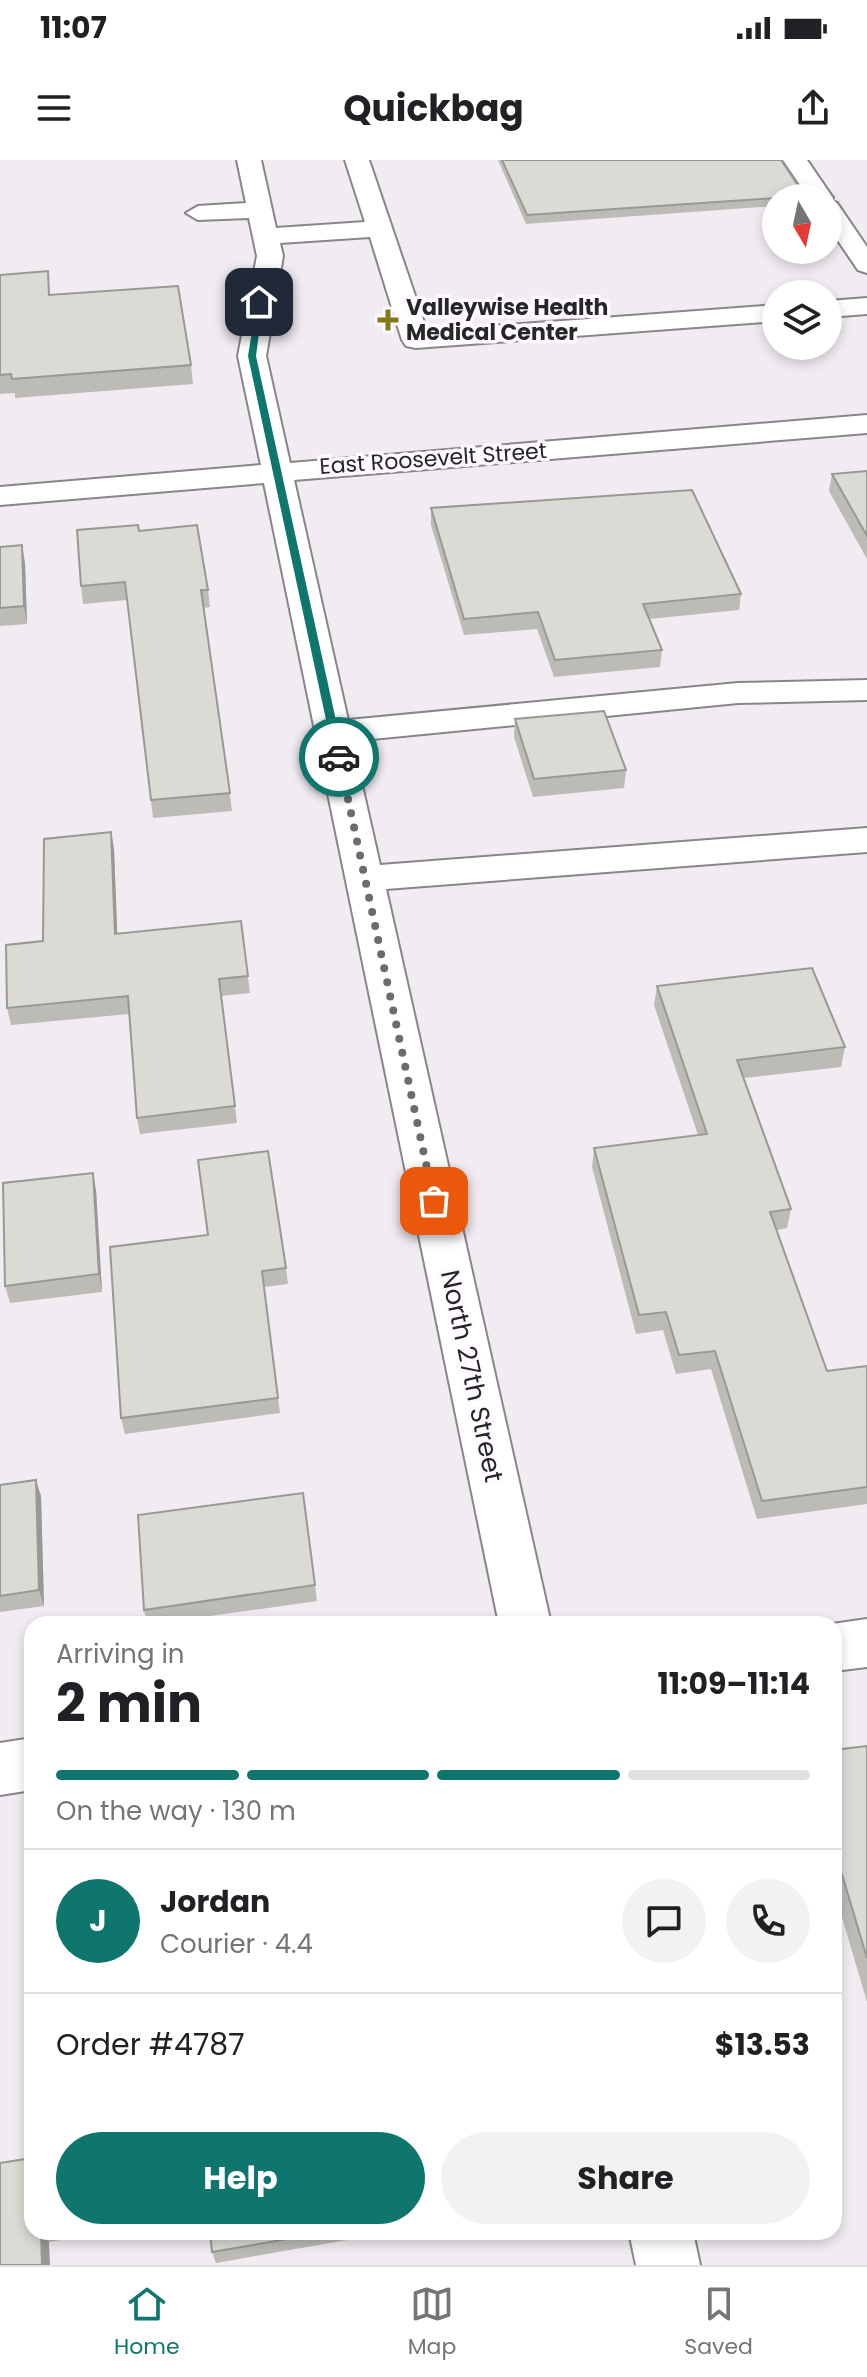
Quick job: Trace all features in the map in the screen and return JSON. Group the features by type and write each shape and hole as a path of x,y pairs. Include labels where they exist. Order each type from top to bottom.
{"street":[{"name":"North 27th Street","path":"249,160 270,256 252,356 523,1616"},
{"path":"357,160 416,340 762,314"},
{"path":"795,160 811,184"},
{"path":"198,213 264,223 379,229"},
{"path":"842,228 867,265"},
{"path":"842,308 867,306"},
{"name":"East Roosevelt Street","path":"0,496 867,424"},
{"path":"334,732 738,693 867,690"},
{"path":"365,878 867,840"},
{"path":"842,1646 867,1643"},
{"path":"0,1769 24,1765"},
{"path":"663,2240 668,2265"}],"building":[{"path":"502,160 781,160 797,184 762,184 762,199 527,215"},
{"path":"48,271 49,295 178,286 191,365 12,379 11,374 0,375 0,275"},
{"path":"867,471 867,536 832,474"},
{"path":"692,490 741,594 643,604 662,650 555,660 538,612 464,619 431,508"},
{"path":"138,525 139,531 197,525 208,590 201,590 230,793 151,800 125,582 81,586 77,530"},
{"path":"22,545 24,606 0,608 0,547"},
{"path":"604,711 626,770 534,779 515,719"},
{"path":"111,832 115,934 241,921 248,976 219,979 235,1106 137,1118 128,996 7,1008 6,945 43,941 44,839"},
{"path":"812,968 845,1047 737,1060 791,1209 770,1212 827,1371 867,1366 867,1487 762,1501 715,1351 679,1355 666,1312 639,1315 594,1148 707,1134 657,986"},
{"path":"268,1151 286,1268 262,1271 278,1398 121,1418 110,1247 208,1235 198,1160"},
{"path":"93,1173 99,1274 5,1286 3,1183"},
{"path":"36,1480 39,1590 0,1596 0,1485"},
{"path":"303,1493 315,1585 144,1610 138,1515"},
{"path":"867,1746 867,1958 842,1875 842,1749"},
{"path":"24,2159 24,2240 41,2240 42,2265 0,2265 0,2163"},
{"path":"211,2240 282,2240 212,2252"}],"way so far":[{"path":"339,757 434,1201"}],"place":[{"name":"Valleywise Health Medical Center","path":"388,320"}],"route":[{"path":"259,302 252,356 339,757"}]}
